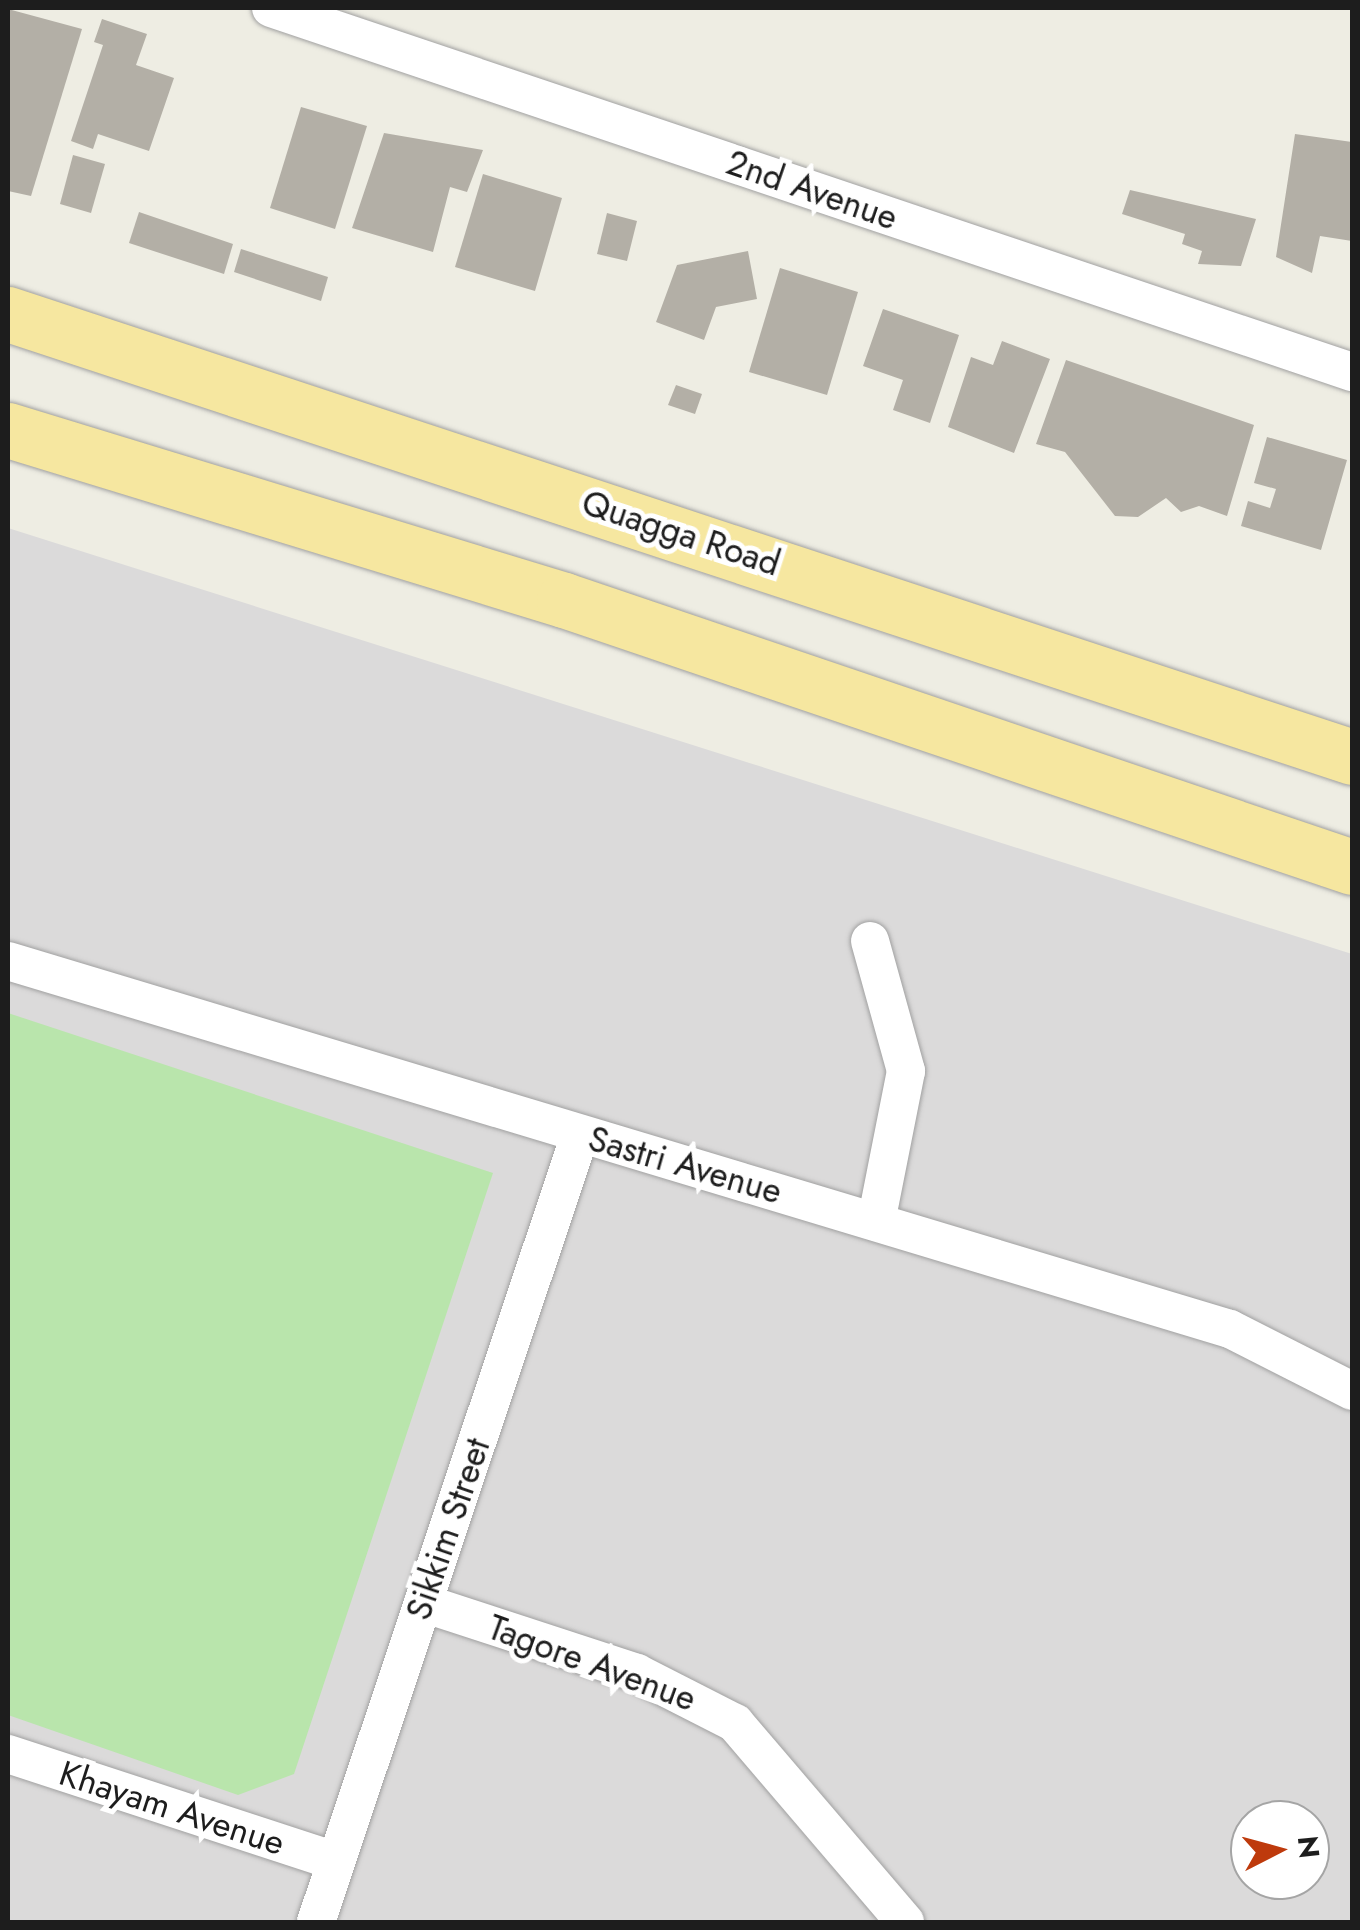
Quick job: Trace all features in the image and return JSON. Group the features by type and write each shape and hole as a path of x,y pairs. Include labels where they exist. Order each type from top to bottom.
{"main road":[{"name":"Quagga Road","path":"8,314 1352,757"},
{"path":"8,430 564,600 1352,867"}],"street":[{"name":"2nd Avenue","path":"271,8 1352,372"},
{"path":"870,941 906,1071 876,1218"},
{"name":"Sastri Avenue","path":"8,961 580,1135 876,1218 1260,1339 1352,1392"},
{"name":"Sikkim Street","path":"316,1922 580,1135"},
{"name":"Tagore Avenue","path":"423,1603 637,1673 735,1723 905,1922"},
{"name":"Khayam Avenue","path":"8,1754 336,1862"}],"shaded area":[{"path":"8,528 1352,954 1352,1922 8,1922"}],"green space":[{"path":"8,1013 493,1173 294,1774 238,1795 8,1715"}],"building":[{"path":"8,9 82,29 31,196 8,191"},
{"path":"102,19 147,34 136,65 174,78 149,151 98,134 93,149 71,141 103,45 94,42"},
{"path":"301,107 367,126 335,229 270,208"},
{"path":"384,133 483,150 467,192 450,187 433,252 352,228"},
{"path":"1295,134 1352,142 1352,241 1320,236 1312,273 1276,257"},
{"path":"73,155 105,164 91,213 60,204"},
{"path":"483,174 562,198 535,291 455,267"},
{"path":"1130,190 1256,219 1241,266 1198,264 1202,251 1182,244 1185,234 1122,214"},
{"path":"139,212 233,244 224,274 129,243"},
{"path":"607,213 637,221 627,261 597,254"},
{"path":"241,249 328,277 321,301 234,272"},
{"path":"748,251 757,299 716,307 704,340 656,322 677,265"},
{"path":"780,268 858,292 827,395 749,372"},
{"path":"883,309 959,335 930,423 893,410 903,380 863,366"},
{"path":"1002,341 1050,359 1014,453 948,427 971,357 993,365"},
{"path":"1066,360 1254,425 1227,516 1199,506 1181,512 1166,498 1138,517 1115,516 1065,452 1036,444"},
{"path":"676,385 702,394 695,414 668,405"},
{"path":"1267,437 1347,460 1321,550 1241,526 1248,501 1270,508 1276,489 1254,483"}]}
